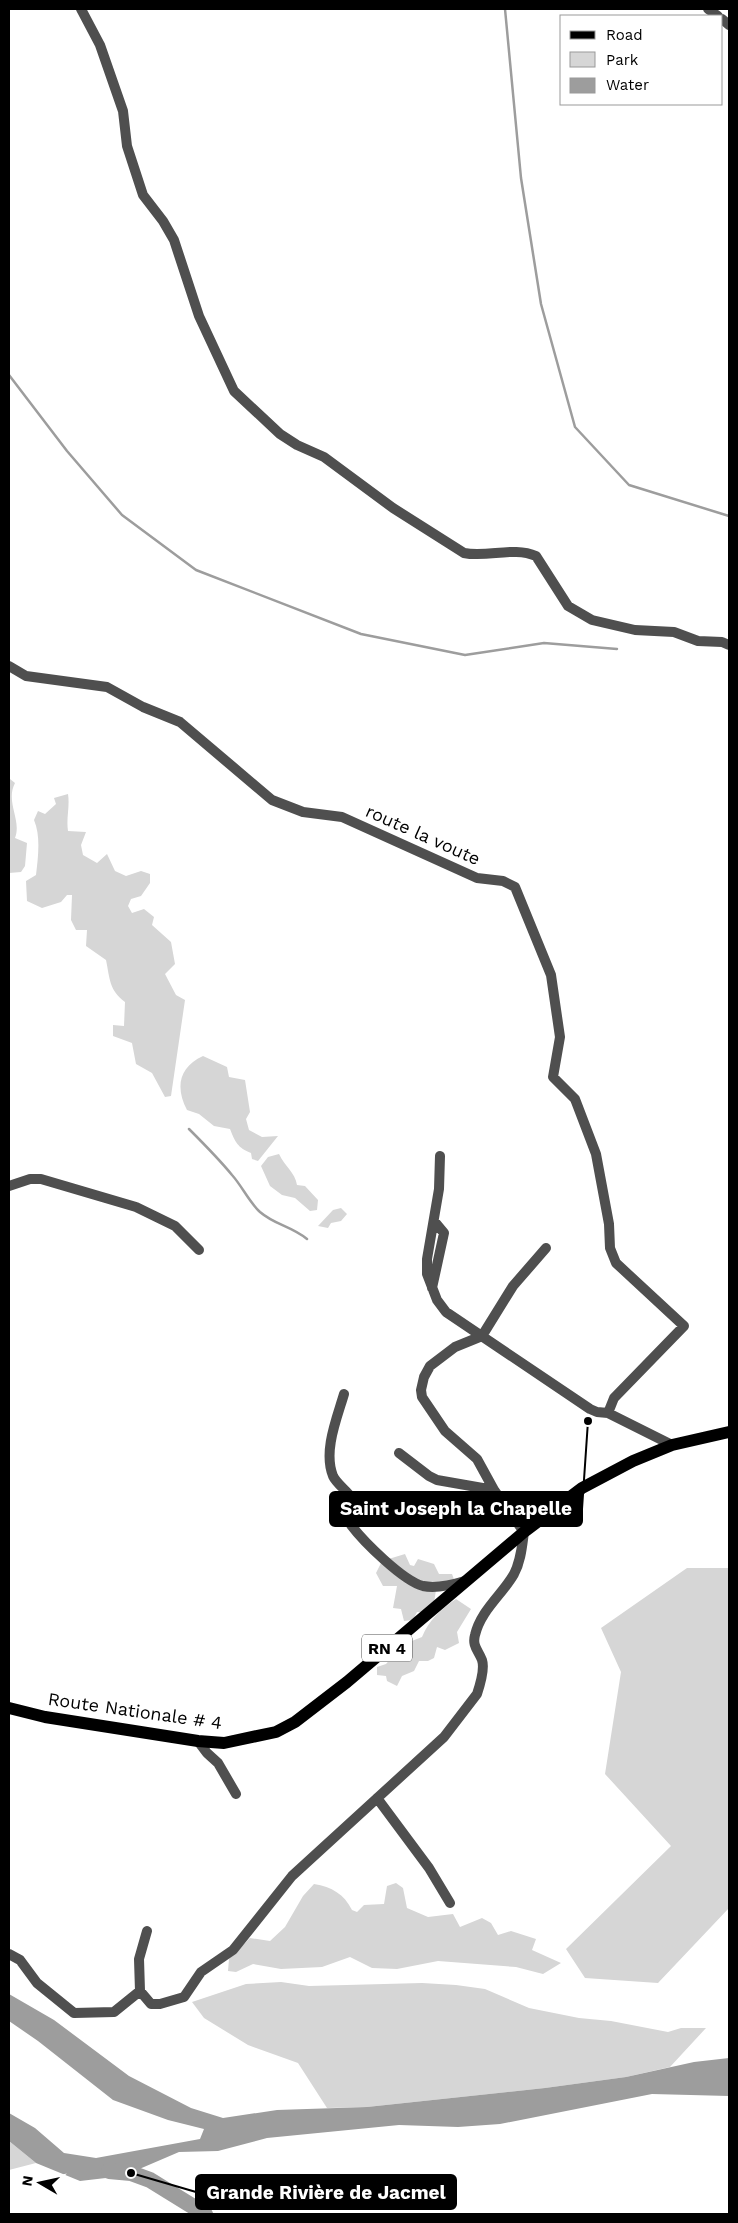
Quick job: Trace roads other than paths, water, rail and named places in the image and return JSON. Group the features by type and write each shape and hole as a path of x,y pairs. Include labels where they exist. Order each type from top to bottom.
{"main road":[{"name":"Route Nationale # 4","path":"9,1708 45,1717 198,1741 224,1743 276,1732 295,1722 347,1682 524,1532 582,1488 633,1461 672,1445 729,1432"}],"street":[{"path":"81,9 100,45 123,111 127,146 143,195 163,221 174,240 199,316 234,391 247,405 280,434 297,445 324,457 393,508 464,553 520,552 536,556 568,606 592,620 635,630 674,632 698,641 722,642 729,645"},
{"name":"route la voute","path":"9,666 26,676 107,687 143,707 180,722 272,800 303,812 342,817 401,842 469,875 477,878 503,881 514,887 551,974 560,1038 553,1077 576,1099 596,1154 609,1224 612,1256 616,1264 684,1326 614,1398 608,1413"},
{"path":"440,1156 440,1189 426,1274 437,1300 446,1312 590,1409 596,1412 608,1413 672,1445"},
{"path":"9,1186 30,1179 41,1179 136,1207 175,1226 200,1250"},
{"path":"147,1932 139,1958 140,1991 151,2004 160,2004 184,1996 201,1972 233,1950 292,1876 444,1737 477,1694 483,1662 475,1648 475,1634 481,1617 516,1572 520,1560 524,1532 494,1490 477,1459 445,1431 422,1398 420,1390 430,1366 455,1346 482,1336 513,1286 546,1248"},
{"path":"344,1394 335,1423 330,1455 333,1477 351,1497 351,1525 373,1549 407,1578 422,1586 445,1586 467,1581"},
{"path":"399,1453 437,1480 494,1490"},
{"path":"198,1741 218,1763 236,1794"},
{"path":"377,1798 429,1868 450,1903"},
{"path":"9,1954 20,1960 38,1983 74,2013 114,2012 140,1991"}],"water":[{"path":"9,1994 54,2020 129,2076 191,2108 223,2118 277,2110 367,2107 545,2088 626,2077 694,2062 729,2058 729,2096 652,2094 500,2124 458,2127 399,2125 267,2138 218,2151 179,2152 123,2176 80,2181 36,2163 9,2141 9,2113 35,2128 64,2153 96,2158 200,2139 204,2129 168,2120 113,2100 38,2041 9,2021"}],"waterway":[{"path":"505,9 521,178 541,304 575,427 629,485 729,516"},
{"path":"9,375 67,451 122,515 196,570 361,634 465,655 544,643 617,649"},
{"path":"189,1129 236,1179 252,1204 260,1212 307,1239"},
{"path":"109,2171 131,2173 150,2180 205,2214"}],"place":[{"name":"Saint Joseph la Chapelle","path":"588,1421"},
{"name":"Grande Rivière de Jacmel","path":"131,2173"}]}
